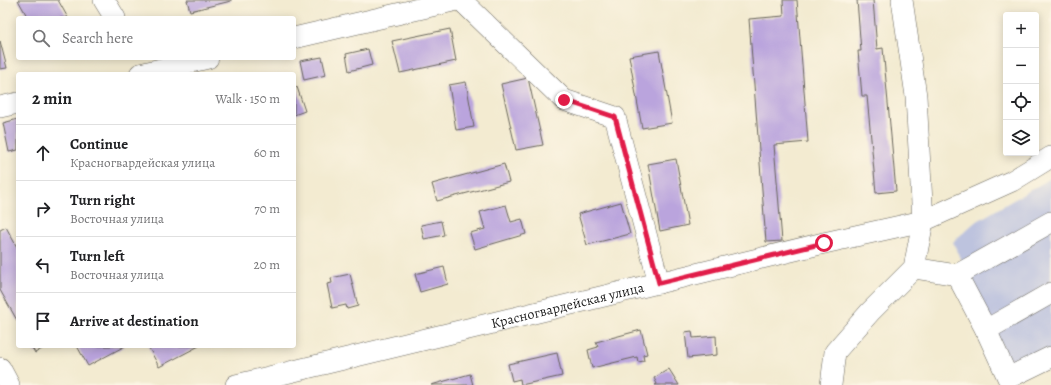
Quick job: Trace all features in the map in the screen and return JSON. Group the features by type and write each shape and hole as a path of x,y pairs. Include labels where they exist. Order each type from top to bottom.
{"street":[{"path":"104,0 114,16"},
{"path":"296,38 457,0"},
{"path":"461,0 564,100 615,117 659,283"},
{"path":"831,385 835,352 870,312 914,268 923,221 916,96 902,0"},
{"path":"143,68 195,60"},
{"path":"0,107 16,103"},
{"name":"Красногвардейская улица","path":"240,384 824,243 923,221 1012,181 1051,157"},
{"path":"914,268 957,275 1051,222"},
{"path":"957,275 986,330 1008,378 1051,357"},
{"path":"986,330 1051,293"},
{"path":"0,368 9,385"}],"shaded area":[{"path":"1051,178 1051,357 1015,376 953,242 974,223"}],"building":[{"path":"18,0 58,0 67,16 27,16"},
{"path":"187,0 231,0 231,1 190,11"},
{"path":"783,0 797,0 808,142 774,145 782,241 766,242 749,19 784,16"},
{"path":"857,0 873,0 877,49 883,48 896,191 876,193 867,96 862,96 858,51 861,51"},
{"path":"450,29 456,61 400,73 392,41"},
{"path":"0,41 7,68 0,69"},
{"path":"368,49 372,65 349,71 346,54"},
{"path":"659,51 672,123 642,128 629,56"},
{"path":"322,57 326,75 304,80 300,61"},
{"path":"528,78 543,145 516,150 501,84"},
{"path":"466,82 474,127 456,130 449,85"},
{"path":"296,87 305,111 296,114"},
{"path":"16,120 16,150 9,152 3,123"},
{"path":"676,159 688,225 660,231 648,164"},
{"path":"504,164 509,182 437,201 432,184"},
{"path":"621,202 630,234 587,245 578,214"},
{"path":"506,205 511,222 522,219 526,234 475,249 470,233 485,229 480,212"},
{"path":"441,221 444,235 424,239 421,225"},
{"path":"6,227 16,245 16,318 0,290 0,230"},
{"path":"444,267 448,284 420,292 415,274"},
{"path":"350,274 358,306 347,309 346,305 332,308 327,284 332,283 331,278"},
{"path":"641,330 647,354 643,355 644,361 638,362 637,357 592,368 588,350 598,347 596,342"},
{"path":"692,331 693,338 716,336 717,355 688,358 685,332"},
{"path":"32,348 44,348 35,353"},
{"path":"78,348 121,348 88,366"},
{"path":"149,348 195,348 159,367"},
{"path":"557,353 562,376 521,385 520,379 512,381 508,364"},
{"path":"669,369 679,385 655,385 657,384 654,378"},
{"path":"470,374 473,385 431,385"}],"route":[{"path":"564,100 615,117 659,283 824,243"}]}
